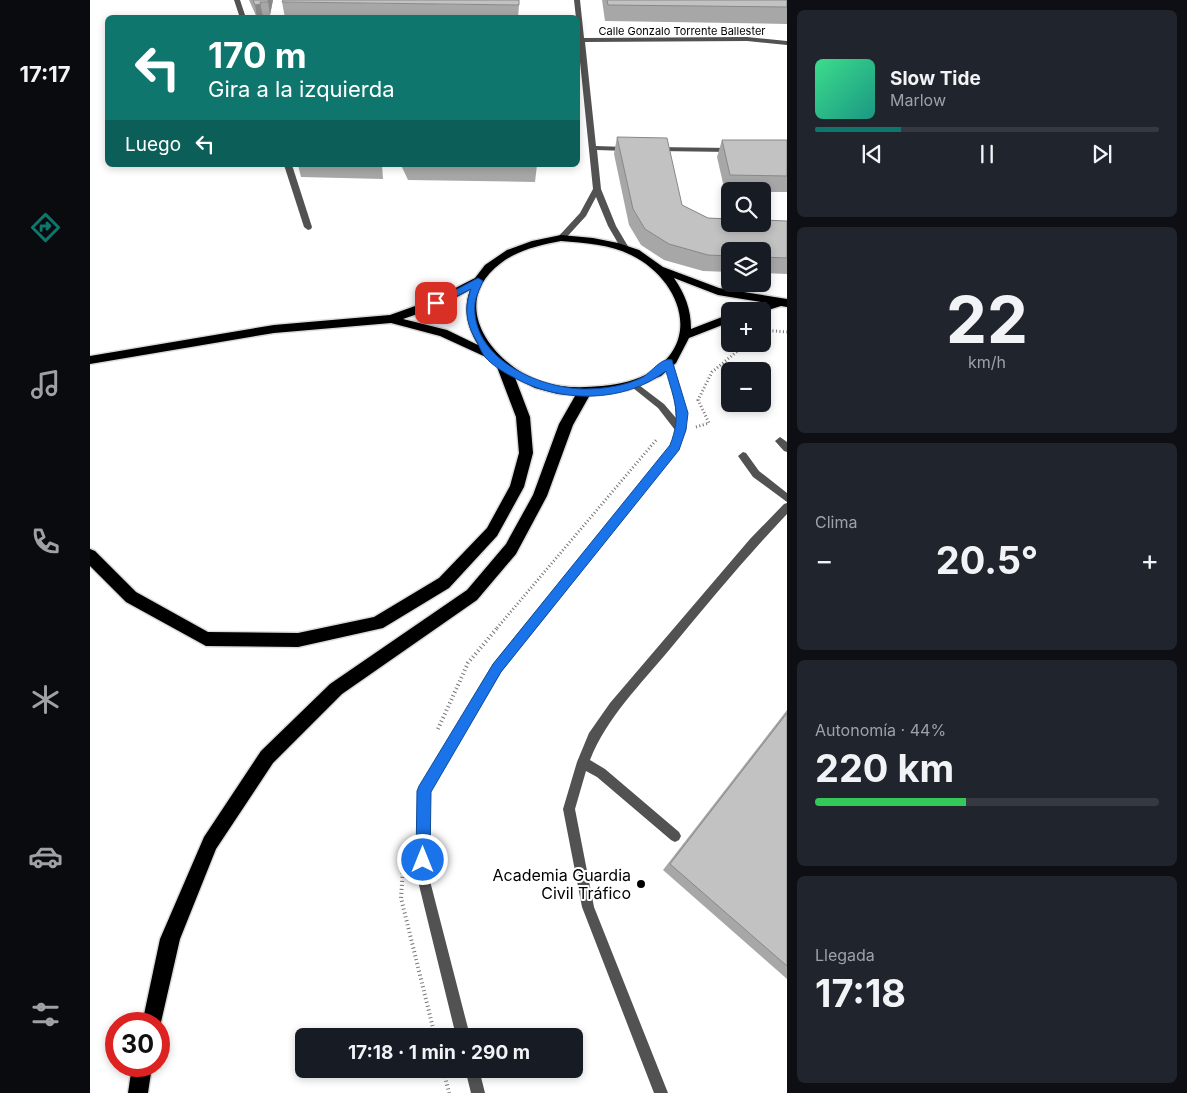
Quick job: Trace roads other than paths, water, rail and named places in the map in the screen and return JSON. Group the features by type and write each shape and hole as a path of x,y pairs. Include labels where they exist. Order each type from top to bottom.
{"highway":[{"path":"90,556 132,597 206,639 298,640 377,623 444,583 492,532 517,487 526,453 523,417 504,367"},
{"path":"155,1012 170,939 210,843 268,757 336,689 472,595 511,549 540,496 566,424 584,393"},
{"path":"138,1093 140,1077"}],"main road":[{"path":"95,359 274,329 392,318 436,303 478,281 492,265 511,251 535,242 561,238 594,240 625,248 661,270 678,290 686,312 686,335 672,360 648,379 618,390 584,393 555,390 528,381 504,367 488,354 443,333 392,318"},
{"path":"661,270 718,291 783,303"},
{"path":"478,281 471,303 473,326 488,354"},
{"path":"686,335 721,321"}],"street":[{"path":"237,0 242,15"},
{"path":"577,0 578,15"},
{"name":"Calle Gonzalo Torrente Ballester","path":"580,40 747,39 787,43"},
{"path":"580,40 597,189 612,226 625,248"},
{"path":"592,148 637,149"},
{"path":"646,149 740,150"},
{"path":"289,167 308,227"},
{"path":"561,238 583,214 597,189"},
{"path":"461,1028 423,877 424,791 497,668 675,447 681,430 682,413 668,363"},
{"path":"632,384 661,406 681,430"},
{"path":"743,456 756,474 787,498"},
{"path":"661,1093 588,907 569,809 582,762 593,737 614,707 754,542 787,507"},
{"path":"582,762 601,773 675,836"},
{"path":"474,1078 478,1093"}],"place":[{"name":"Academia Guardia Civil Tráfico","path":"641,884"}]}
